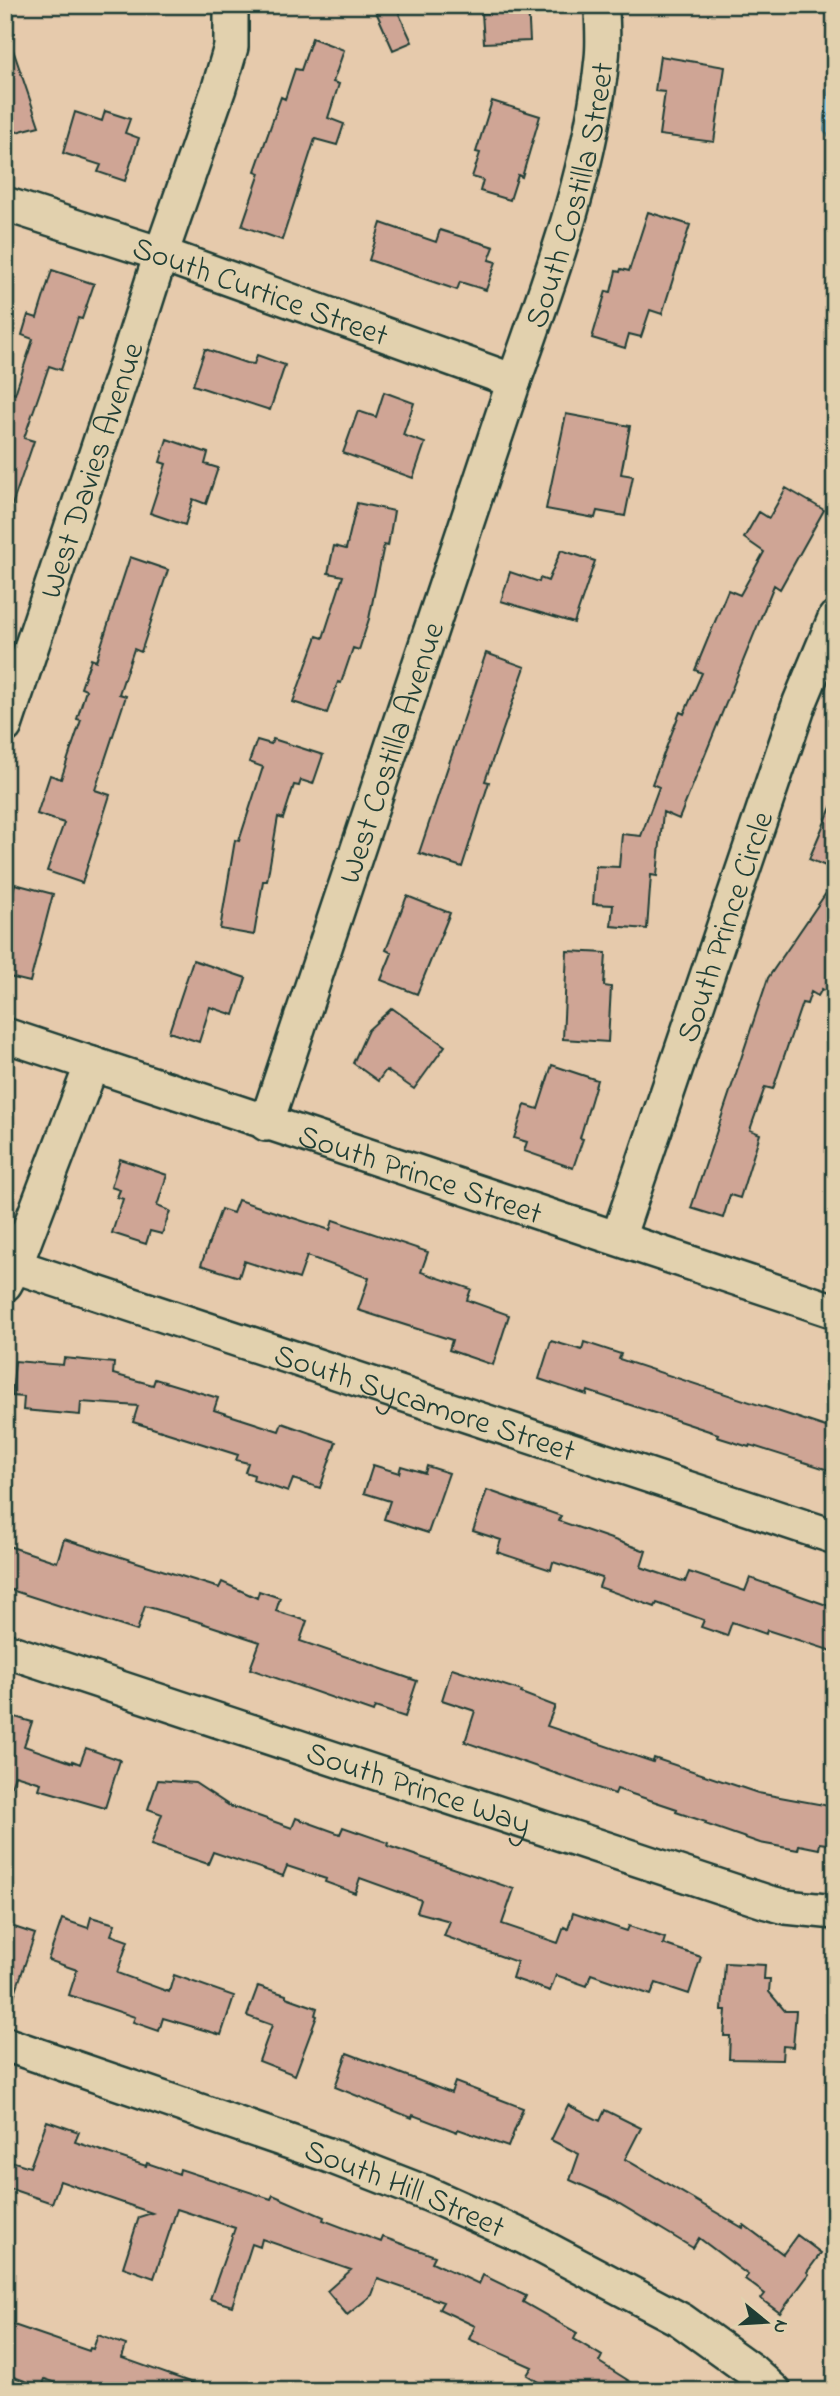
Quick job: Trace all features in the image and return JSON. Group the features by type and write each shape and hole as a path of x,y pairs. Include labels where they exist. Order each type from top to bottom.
{"street":[{"name":"West Davies Avenue","path":"5,726 161,254 219,88 231,47 232,5"},
{"name":"South Costilla Street","path":"514,381 549,283 582,175 595,116 601,68 602,5"},
{"name":"South Curtice Street","path":"5,204 161,254 514,381"},
{"name":"West Costilla Avenue","path":"266,1124 514,381"},
{"name":"South Prince Circle","path":"618,1238 800,702 835,618"},
{"name":"South Prince Street","path":"5,1035 835,1311"},
{"path":"10,1275 92,1064"},
{"name":"South Sycamore Street","path":"10,1275 835,1537"},
{"name":"South Prince Way","path":"5,1650 786,1908 835,1912"},
{"name":"South Hill Street","path":"5,2044 325,2154 440,2199 524,2237 681,2320 752,2371 774,2391"}],"water":[{"path":"835,54 835,145 824,130 830,65"}],"building":[{"path":"373,5 399,5 399,14 412,42 393,50"},
{"path":"495,5 528,5 530,41 484,43 482,13 496,13"},
{"path":"9,38 39,126 5,135 5,39"},
{"path":"312,38 344,50 333,82 339,84 328,118 344,124 337,145 315,139 282,240 242,226 260,173 255,171 281,97 285,99 295,69 301,70"},
{"path":"660,56 725,67 714,142 659,135 665,92 655,91"},
{"path":"492,101 540,116 522,177 518,175 510,200 480,191 483,180 472,177 480,153 476,152"},
{"path":"105,111 130,119 125,133 139,138 125,181 98,172 101,165 63,153 75,112 102,121"},
{"path":"648,212 690,225 662,314 650,310 641,337 629,334 625,348 592,338 606,291 611,292 616,271 629,271"},
{"path":"381,223 436,242 440,230 494,247 489,260 496,262 486,290 460,282 457,290 369,260"},
{"path":"52,270 94,284 82,319 78,318 61,370 49,366 24,438 34,441 9,514 5,514 5,390 15,394 33,339 22,335 28,315 37,318"},
{"path":"205,349 246,363 254,364 257,355 285,365 270,410 193,385"},
{"path":"384,392 414,403 403,435 425,443 413,478 343,453 358,411 376,417"},
{"path":"566,414 630,426 621,474 633,476 625,516 597,511 595,518 546,509"},
{"path":"167,439 208,453 205,464 218,468 206,504 193,499 185,525 150,513 166,464 160,462"},
{"path":"786,488 824,510 780,589 774,585 679,819 663,812 657,876 651,875 647,929 611,926 613,905 593,904 596,866 619,867 622,834 641,836 659,787 652,784 680,712 684,714 702,673 695,670 728,590 740,595 764,552 744,538 759,512 769,518"},
{"path":"357,503 394,511 388,546 384,545 369,619 359,650 353,648 327,713 293,702 317,636 323,638 343,576 328,573 334,546 346,549"},
{"path":"561,550 595,561 574,623 501,601 510,572 539,582 540,578 548,581"},
{"path":"130,557 168,570 141,652 134,649 119,694 126,696 95,790 110,795 82,883 47,871 64,823 37,814 50,775 61,779 81,720 77,719 86,690 81,688 91,659 96,661"},
{"path":"486,653 525,667 485,781 489,782 462,867 419,853"},
{"path":"273,739 323,755 313,784 301,780 299,786 294,785 283,819 278,817 254,935 220,929 235,840 239,841 263,767 249,762 257,740 271,744"},
{"path":"835,798 835,870 809,859"},
{"path":"835,880 835,997 822,989 818,996 811,992 807,1004 802,1003 773,1089 765,1087 750,1130 760,1134 740,1198 730,1195 723,1218 691,1208 768,978"},
{"path":"15,884 53,894 30,982 5,976 5,920"},
{"path":"407,896 450,913 417,994 381,980 392,953 386,950"},
{"path":"567,951 606,953 604,986 611,987 608,1042 563,1039"},
{"path":"193,960 246,978 234,1015 210,1007 199,1042 169,1032"},
{"path":"392,1008 445,1046 414,1089 386,1070 378,1081 353,1063 368,1030"},
{"path":"552,1065 597,1080 573,1168 524,1151 527,1142 514,1138 525,1105 538,1109"},
{"path":"120,1159 167,1175 157,1206 170,1211 162,1234 150,1231 146,1244 112,1233 123,1199 117,1197 120,1190 111,1187"},
{"path":"238,1200 330,1230 333,1220 428,1252 421,1272 471,1289 467,1300 509,1315 493,1365 449,1350 452,1340 358,1310 369,1278 307,1256 299,1279 244,1261 239,1277 201,1265 221,1209 233,1213"},
{"path":"551,1341 582,1350 584,1342 621,1354 619,1359 835,1430 835,1472 717,1437 718,1434 588,1391 587,1395 539,1379"},
{"path":"64,1358 114,1363 113,1374 153,1385 155,1379 218,1398 214,1410 279,1431 282,1423 336,1442 320,1488 293,1479 288,1492 253,1480 254,1475 245,1472 248,1463 236,1460 238,1455 133,1422 138,1406 81,1402 80,1415 23,1410 24,1397 12,1396 15,1361 63,1365"},
{"path":"373,1465 399,1473 401,1466 425,1473 427,1466 449,1473 428,1533 384,1519 390,1501 364,1493"},
{"path":"487,1490 561,1516 559,1521 646,1551 641,1567 685,1582 689,1572 745,1591 750,1578 835,1608 835,1652 767,1630 766,1634 732,1622 727,1636 701,1627 704,1620 657,1603 655,1607 599,1587 602,1578 553,1562 551,1570 497,1552 501,1540 473,1531"},
{"path":"64,1539 219,1588 222,1582 257,1598 259,1591 280,1598 276,1611 307,1621 300,1641 417,1681 405,1717 375,1707 373,1712 250,1669 260,1642 193,1620 145,1606 137,1631 5,1588 5,1545 57,1562"},
{"path":"452,1668 522,1691 521,1693 555,1706 547,1726 653,1762 654,1758 758,1793 835,1807 835,1845 820,1843 819,1849 799,1845 798,1850 760,1843 705,1824 706,1822 676,1812 677,1809 617,1789 615,1794 465,1742 475,1711 442,1700"},
{"path":"5,1714 32,1722 24,1746 73,1763 80,1764 86,1748 120,1760 105,1808 39,1789 41,1783 15,1775 10,1790 5,1789"},
{"path":"158,1780 195,1783 230,1806 292,1828 296,1818 340,1834 343,1827 389,1843 388,1846 514,1889 502,1924 558,1943 564,1927 568,1929 573,1913 627,1931 629,1926 665,1938 663,1944 701,1957 689,1994 656,1983 651,1995 591,1974 587,1986 556,1975 550,1991 512,1978 517,1962 444,1936 450,1921 417,1912 421,1900 360,1878 355,1893 325,1882 326,1879 287,1866 283,1876 213,1852 208,1864 151,1845 162,1814 148,1809"},
{"path":"91,1917 115,1924 111,1935 128,1941 117,1973 169,1992 174,1975 234,1996 221,2035 163,2018 159,2031 133,2022 135,2017 69,1995 77,1970 48,1960 62,1919 88,1928"},
{"path":"5,1924 35,1934 9,2011 5,2011"},
{"path":"725,1963 765,1965 764,1979 770,1979 769,1992 785,2011 796,2011 793,2047 783,2046 782,2060 729,2059 730,2036 724,2036 726,2010 722,2010"},
{"path":"258,1986 317,2008 317,2016 295,2075 259,2061 272,2025 247,2016"},
{"path":"347,2053 451,2093 455,2082 523,2108 508,2147 413,2115 412,2118 335,2087"},
{"path":"568,2105 600,2121 605,2110 641,2128 625,2159 743,2228 744,2225 783,2254 797,2235 821,2253 780,2313 761,2299 765,2294 745,2279 748,2275 699,2238 693,2248 608,2197 570,2180 579,2154 551,2140"},
{"path":"47,2121 79,2132 75,2142 146,2166 147,2163 179,2174 180,2169 271,2199 273,2195 324,2217 323,2220 381,2242 383,2237 435,2256 432,2262 479,2284 483,2275 526,2296 523,2302 577,2333 574,2339 602,2356 599,2362 645,2391 536,2391 540,2383 527,2375 532,2367 469,2339 475,2326 439,2309 443,2302 378,2279 372,2295 347,2315 327,2291 351,2270 262,2239 260,2247 252,2244 232,2306 210,2299 235,2228 177,2209 154,2278 123,2267 139,2217 152,2213 60,2181 52,2203 5,2187 5,2159 30,2167"},
{"path":"5,2322 89,2351 90,2348 93,2349 98,2335 126,2345 122,2358 207,2388 206,2391 80,2391 45,2379 42,2387 5,2374"}]}
